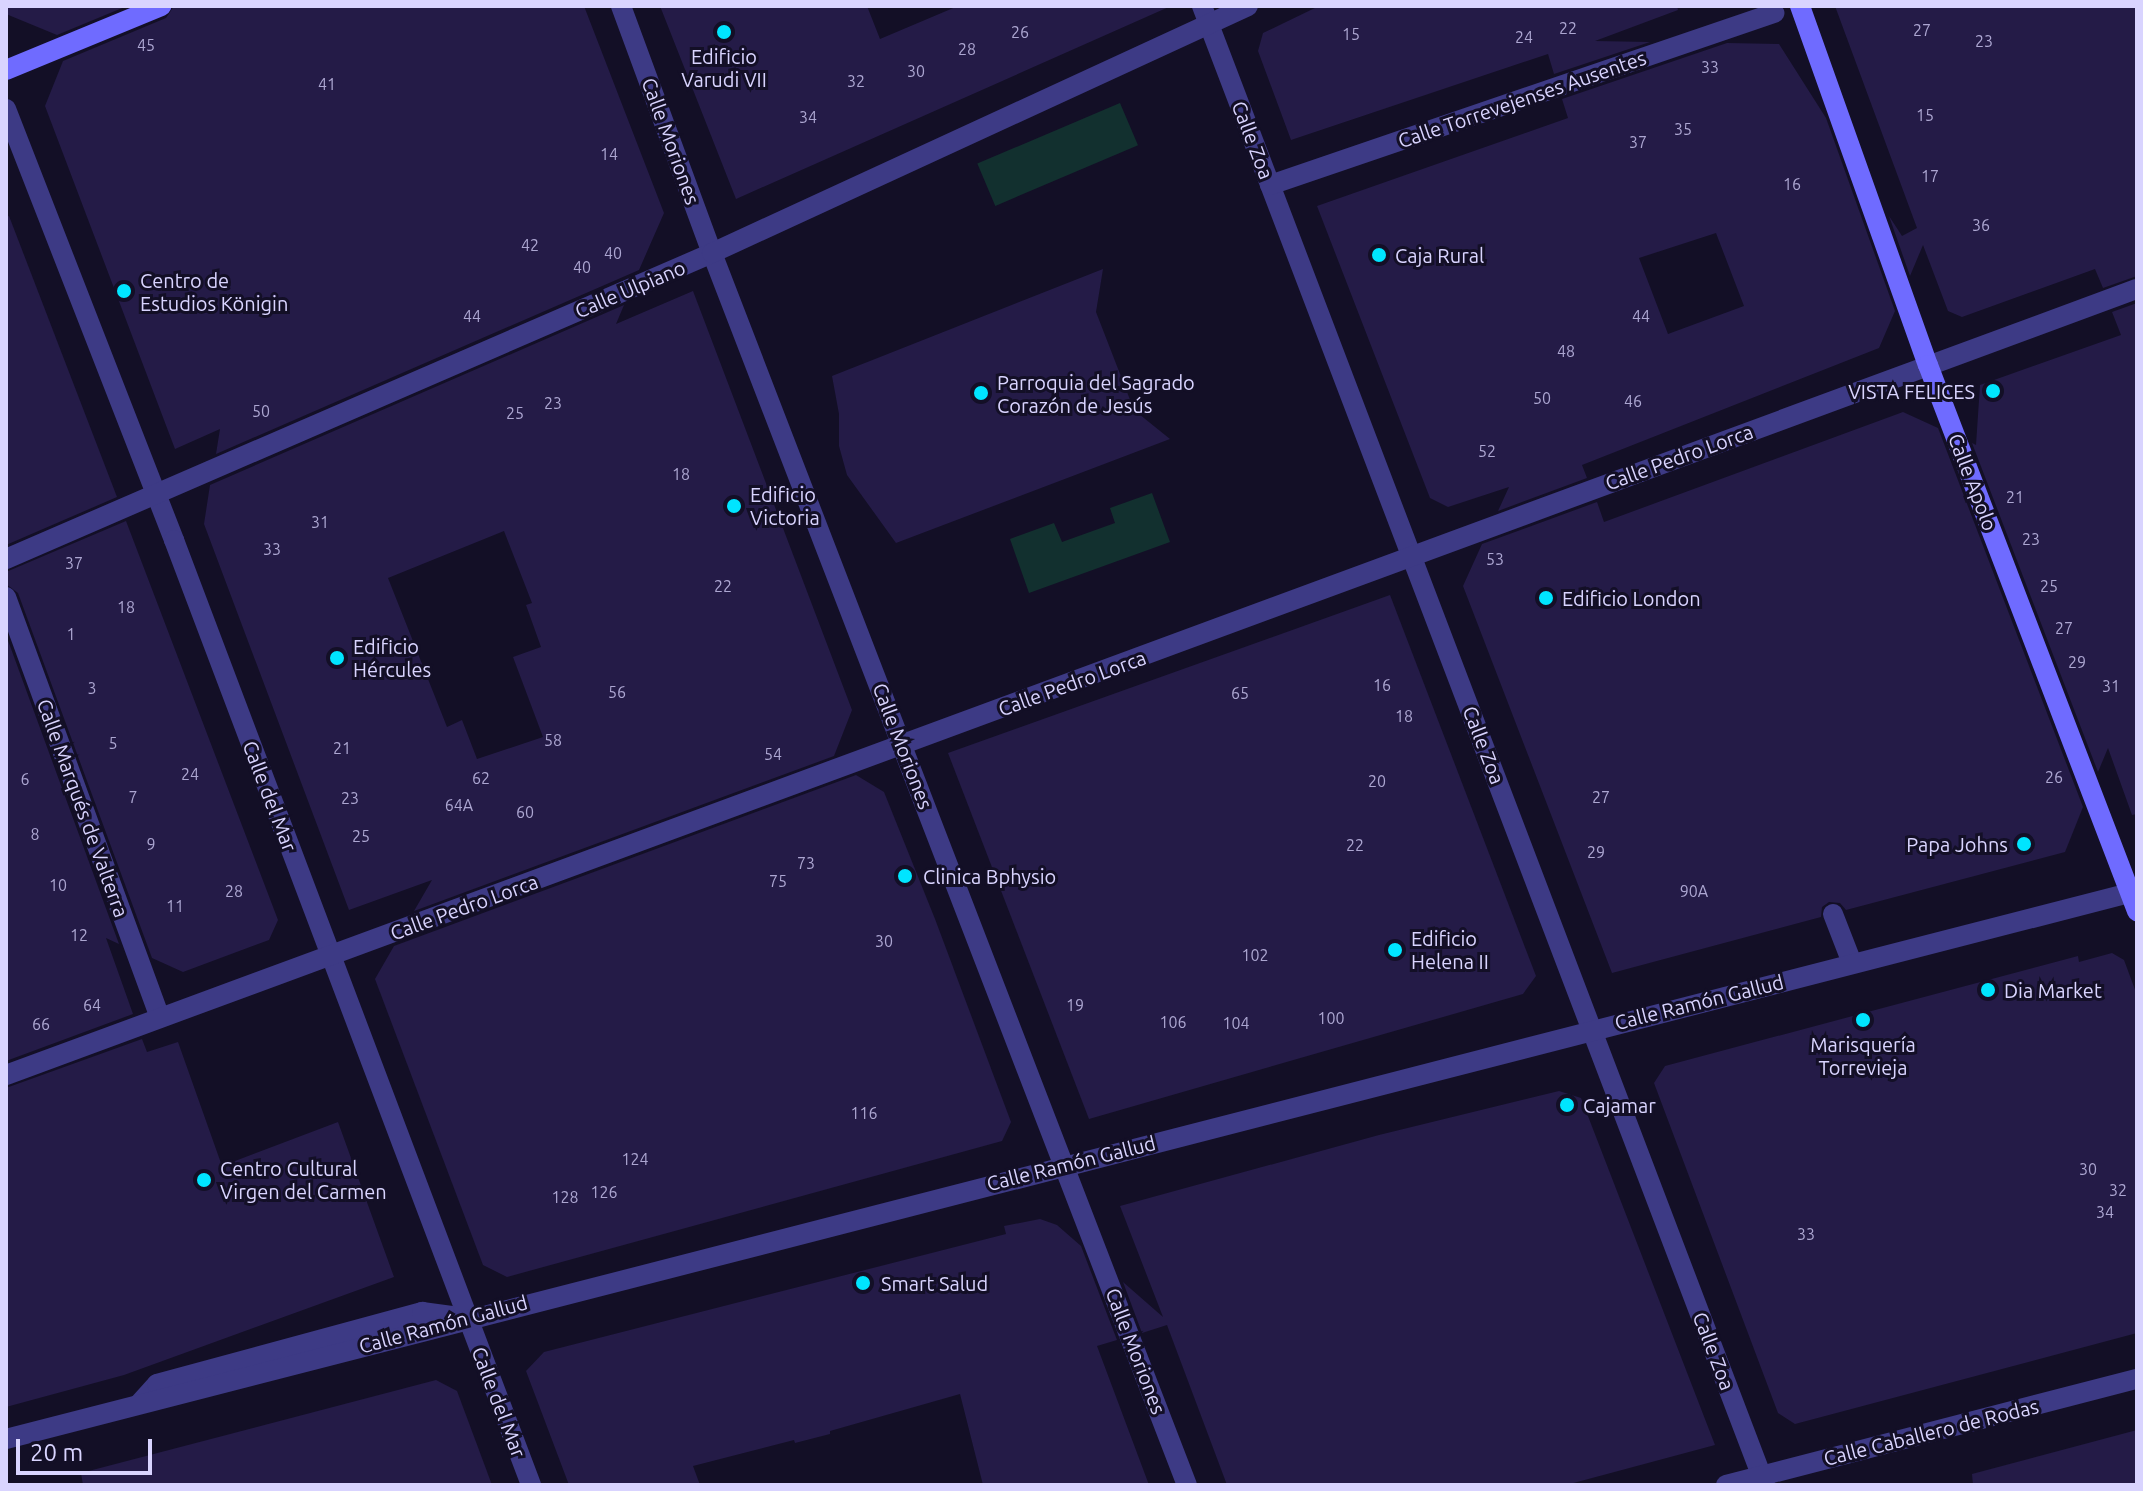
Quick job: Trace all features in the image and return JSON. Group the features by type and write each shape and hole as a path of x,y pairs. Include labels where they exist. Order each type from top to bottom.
{"street":[{"path":"6,70 161,6"},
{"name":"Calle Moriones","path":"621,6 712,253 1187,1485"},
{"name":"Calle Ulpiano","path":"6,559 712,253 1206,16 1248,6"},
{"name":"Calle Apolo","path":"1800,6 1928,365 2135,898"},
{"name":"Calle Torrevejenses Ausentes","path":"1270,185 1774,13"},
{"name":"Calle Zoa","path":"1206,16 1763,1480"},
{"name":"Calle del Mar","path":"6,109 155,492 531,1485"},
{"name":"Calle Pedro Lorca","path":"6,1075 2137,289"},
{"name":"Calle Marqués de Valterra","path":"6,597 160,1018"},
{"name":"Calle Ramón Gallud","path":"6,1439 1852,963 2135,898"},
{"path":"1833,914 1852,963"},
{"path":"139,1404 157,1384 282,1343 422,1312 467,1318"},
{"name":"Calle Caballero de Rodas","path":"1726,1485 1763,1480 2137,1379"}],"green space":[{"path":"1120,103 1138,145 995,206 977,164"},
{"path":"1152,493 1170,542 1029,593 1010,539 1054,523 1062,542 1115,523 1110,508"}],"building":[{"path":"6,6 127,6 57,35 6,14"},
{"path":"174,6 584,6 664,213 639,270 216,454 220,429 175,449 45,106 63,61 166,18"},
{"path":"660,6 867,6 880,39 958,6 1171,6 736,199"},
{"path":"1319,6 1677,6 1678,10 1595,41 1650,42 1554,74 1548,54 1291,140 1258,51 1263,33"},
{"path":"1835,6 2137,6 2137,276 2103,288 2095,269 1962,317 1948,311 1923,245 1910,276 1889,216 1902,236 1917,228"},
{"path":"1727,43 1779,44 1826,118 1895,311 1879,348 1582,465 1587,478 1498,511 1509,487 1448,507 1430,498 1317,206 1568,118 1562,99","holes":["1716,233 1744,306 1668,334 1639,258"]},
{"path":"9,216 117,497 6,545 6,217"},
{"name":"Parroquia del Sagrado Corazón de Jesús","path":"1103,269 1096,312 1134,410 1170,439 896,543 847,475 839,446 839,414 832,376"},
{"path":"693,291 852,710 834,756 414,911 432,880 349,910 204,524 210,485 624,305 616,324","holes":["504,531 532,603 526,605 541,647 513,657 543,737 477,759 462,720 447,727 388,578"]},
{"path":"2137,303 2137,814 2132,815 2108,748 2098,772 1972,443 1976,445 1980,385 2121,335 2112,312"},
{"path":"1903,412 1938,428 2083,807 2065,852 1846,910 1840,903 1829,902 1822,907 1821,917 1612,973 1463,586 1482,544 1597,502 1604,522"},
{"path":"126,521 278,920 269,940 183,972 152,958 18,593 6,584 6,572"},
{"path":"1390,595 1536,976 1523,994 1089,1119 948,753"},
{"path":"6,635 119,944 106,938 133,1014 6,1061"},
{"path":"856,775 884,792 935,919 1011,1122 1002,1141 507,1277 483,1265 375,979 394,946"},
{"path":"2112,953 2124,960 2137,995 2137,1333 1795,1424 1778,1413 1654,1083 1665,1066 2078,956 2079,962"},
{"path":"142,1039 147,1052 178,1042 222,1166 338,1122 394,1277 124,1375 6,1407 6,1088"},
{"path":"1559,1091 1581,1098 1715,1445 1566,1485 1227,1485 1167,1325 1142,1333 1123,1282 1163,1317 1120,1206 1379,1135"},
{"path":"1040,1219 1057,1225 1081,1246 1117,1340 1097,1346 1149,1485 983,1485 960,1394 830,1431 830,1434 693,1466 700,1485 569,1485 526,1371 544,1352 1006,1234 1004,1226"},
{"path":"436,1380 457,1391 492,1485 83,1485 81,1473"},
{"path":"2137,1430 2137,1485 1973,1485 1972,1474"}],"place":[{"name":"Edificio Varudi VII","path":"724,32"},
{"name":"Caja Rural","path":"1379,255"},
{"name":"Centro de Estudios Königin","path":"124,291"},
{"name":"VISTA FELICES","path":"1993,391"},
{"name":"Parroquia del Sagrado Corazón de Jesús","path":"981,393"},
{"name":"Edificio Victoria","path":"734,506"},
{"name":"Edificio London","path":"1546,598"},
{"name":"Edificio Hércules","path":"337,658"},
{"name":"Papa Johns","path":"2024,844"},
{"name":"Clinica Bphysio","path":"905,876"},
{"name":"Edificio Helena II","path":"1395,950"},
{"name":"Dia Market","path":"1988,990"},
{"name":"Marisquería Torrevieja","path":"1863,1020"},
{"name":"Cajamar","path":"1567,1105"},
{"name":"Centro Cultural Virgen del Carmen","path":"204,1180"},
{"name":"Smart Salud","path":"863,1283"}]}
